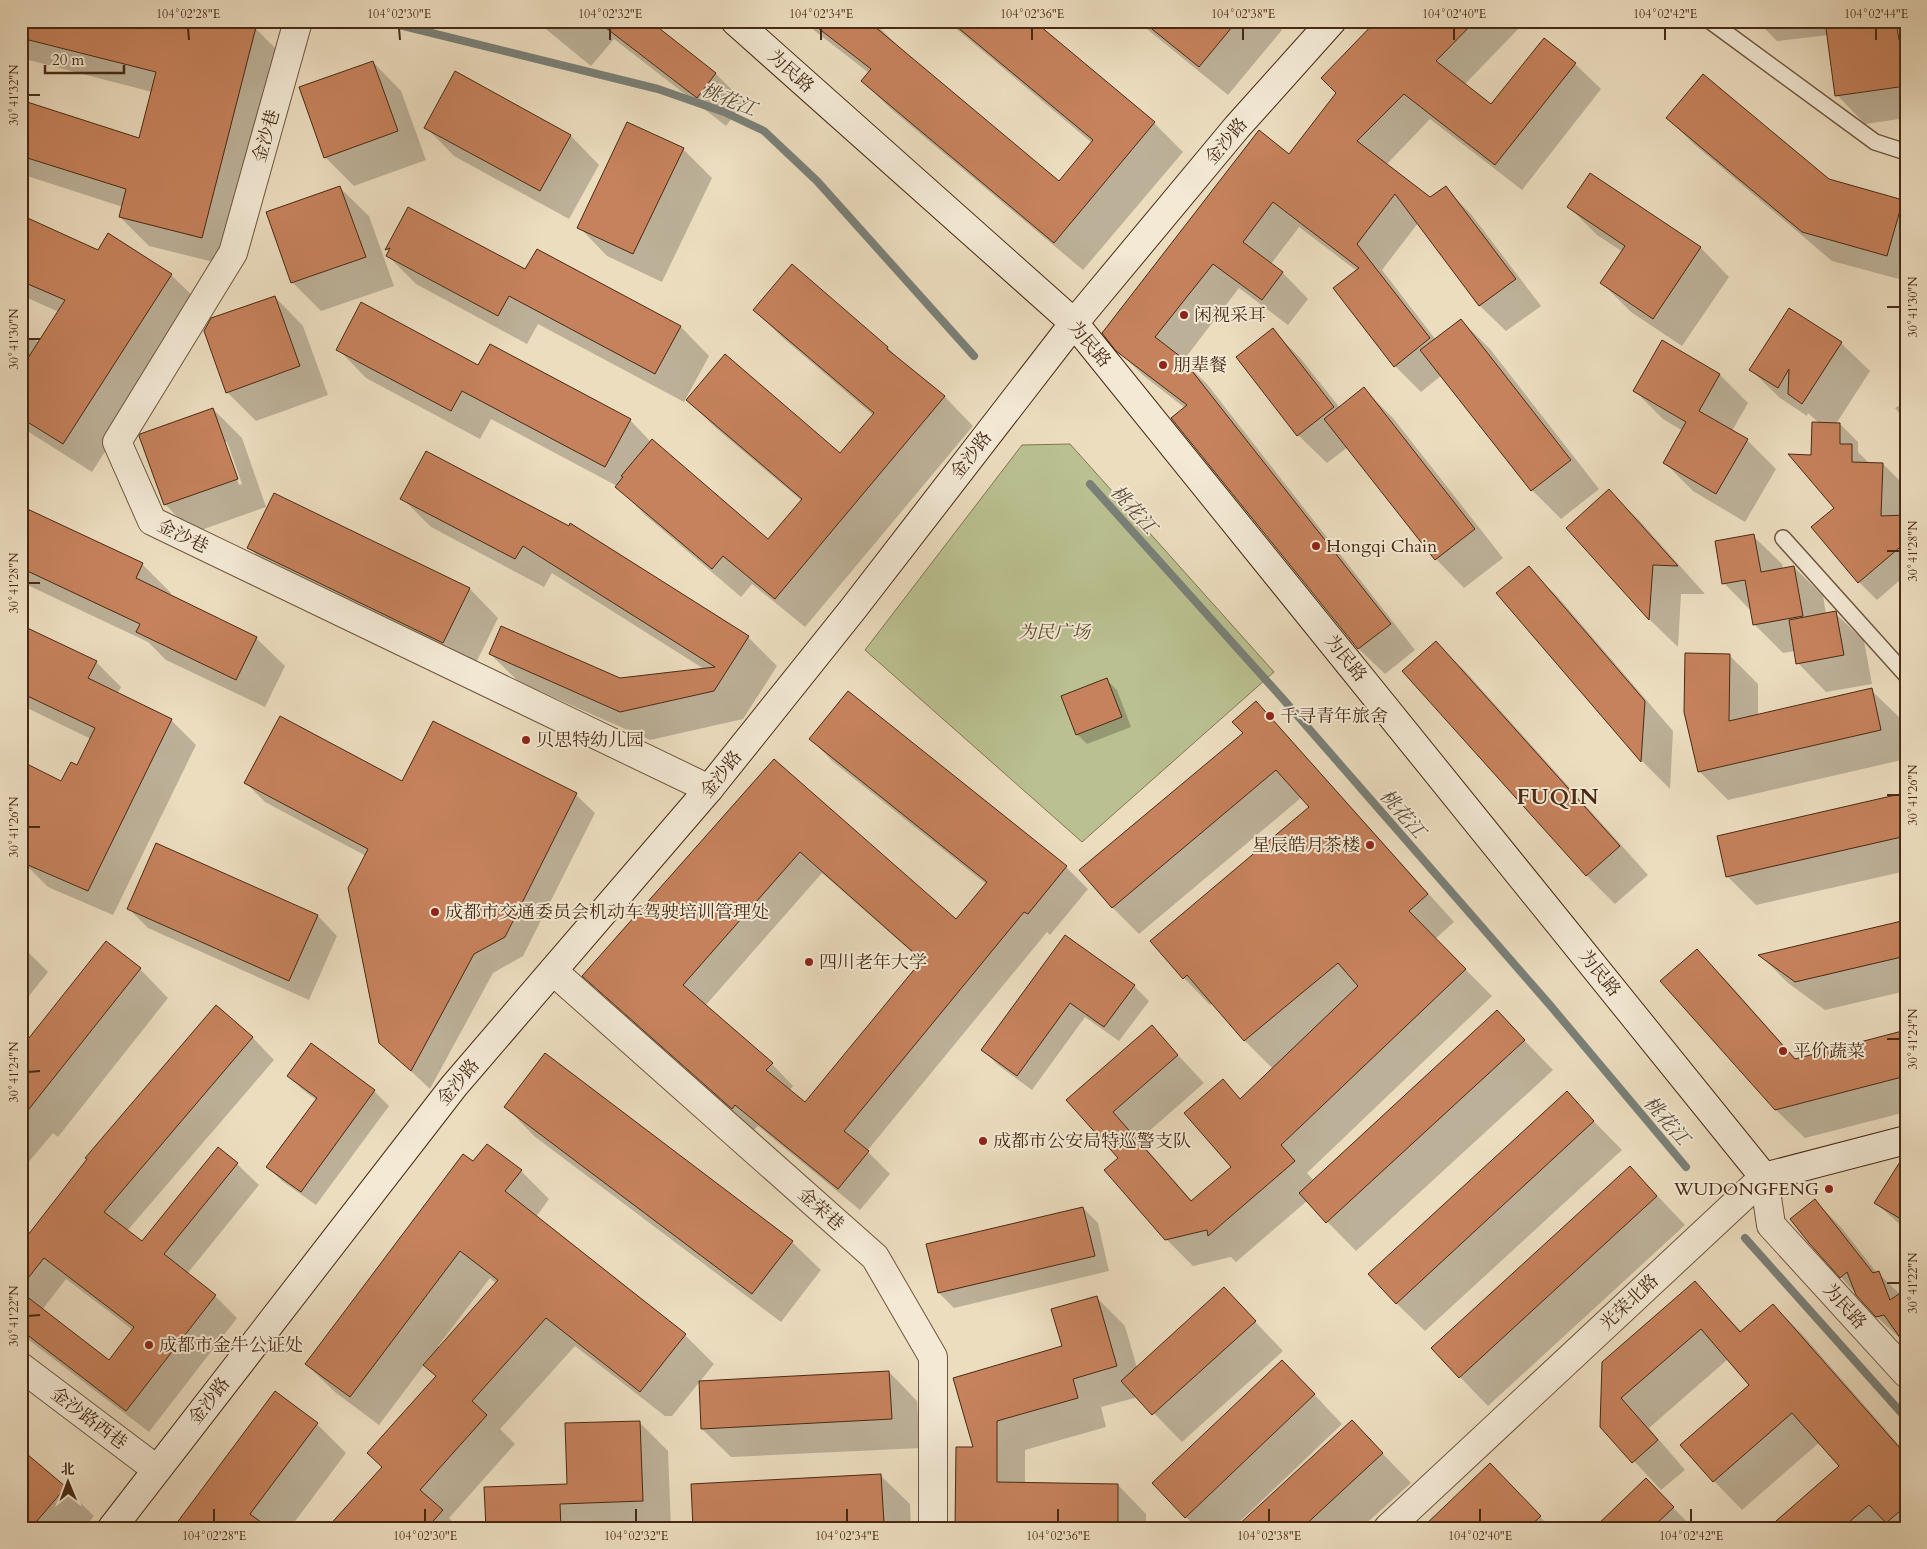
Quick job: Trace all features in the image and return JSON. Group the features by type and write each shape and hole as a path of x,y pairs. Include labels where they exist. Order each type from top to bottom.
{"street":[{"name":"金沙巷","path":"298,21 233,253 117,442 152,521 709,789"},
{"name":"为民路","path":"735,21 1074,323 1764,1177 1771,1225 1906,1373"},
{"name":"金沙路","path":"121,1525 156,1469 454,1086 709,789 847,616 1074,323 1237,127 1332,21"},
{"name":"金荣巷","path":"553,970 875,1257 933,1357 933,1528"},
{"name":"光荣北路","path":"1388,1528 1764,1177 1906,1140"},
{"name":"金沙路西巷","path":"21,1367 156,1469"}],"lane":[{"path":"1710,21 1875,142 1906,152"},
{"path":"1783,538 1906,675"}],"green space":[{"name":"为民广场","path":"1070,444 1274,672 1082,842 865,650 1022,445"}],"building":[{"path":"21,21 233,21 256,27 202,238 119,217 126,189 21,156 21,100 139,138 156,72 21,38"},
{"path":"597,21 650,21 716,73 697,98"},
{"path":"809,21 868,21 1059,181 1093,140 950,21 1034,21 1155,122 1054,243 861,81 871,69"},
{"path":"1142,21 1237,21 1199,67"},
{"path":"1376,21 1475,21 1436,61 1491,104 1544,38 1576,63 1495,165 1404,94 1357,141 1430,197 1446,186 1516,279 1479,306 1395,194 1357,244 1430,338 1394,367 1333,288 1359,268 1273,202 1243,242 1283,272 1262,300 1213,264 1155,337 1181,357 1391,624 1358,649 1171,418 1187,405 1116,351 1102,333 1259,130 1289,154 1336,93 1321,78"},
{"path":"1825,21 1896,21 1899,40 1906,39 1906,86 1835,96"},
{"path":"373,61 398,131 324,158 299,87"},
{"path":"455,71 571,135 540,191 424,128"},
{"path":"1703,74 1829,179 1903,200 1887,256 1802,232 1666,118"},
{"path":"627,122 684,148 633,254 577,228"},
{"path":"1590,173 1701,247 1653,319 1600,283 1625,246 1567,207"},
{"path":"340,186 366,257 291,283 266,212"},
{"path":"408,207 525,269 537,249 681,326 655,374 509,296 498,316 386,256 390,248 385,250"},
{"path":"21,215 98,250 108,233 172,274 63,444 21,418 21,369 65,300 21,281"},
{"path":"792,264 888,347 887,349 945,396 775,599 723,556 712,569 615,487 623,477 621,476 652,439 768,539 802,499 686,400 725,354 840,453 874,413 753,310"},
{"path":"275,296 300,366 226,393 204,331 211,318"},
{"path":"361,302 478,365 490,344 631,419 605,467 462,391 451,411 336,350"},
{"path":"1789,308 1842,342 1802,404 1788,394 1789,369 1778,388 1749,370"},
{"path":"1461,319 1571,460 1531,491 1420,350"},
{"path":"1273,328 1334,407 1297,436 1236,357"},
{"path":"1662,340 1720,374 1699,411 1748,439 1716,494 1663,463 1686,422 1633,391"},
{"path":"1364,387 1475,529 1435,560 1324,419"},
{"path":"213,408 238,479 164,505 139,436 140,434"},
{"path":"1812,422 1840,423 1840,444 1852,444 1852,462 1883,463 1881,516 1906,515 1906,542 1858,583 1811,527 1834,508 1788,454 1811,455"},
{"path":"426,451 569,526 570,523 749,636 714,691 620,712 489,654 501,626 620,678 715,667 523,546 515,559 400,499"},
{"path":"1609,489 1678,566 1653,565 1649,620 1566,528"},
{"path":"274,493 470,588 443,643 247,548"},
{"path":"21,506 143,563 136,578 257,637 236,680 136,632 140,624 21,568"},
{"path":"1754,534 1761,572 1794,566 1803,616 1753,625 1745,580 1722,584 1715,541"},
{"path":"1529,566 1645,701 1641,762 1496,593"},
{"path":"1836,611 1844,655 1796,664 1789,620"},
{"path":"21,625 97,661 88,678 172,719 88,891 21,862 21,761 61,781 71,762 77,765 95,728 21,693"},
{"path":"1436,641 1620,846 1586,876 1402,671"},
{"path":"1685,653 1730,654 1729,721 1872,688 1881,730 1698,772 1684,712"},
{"path":"1107,678 1122,717 1076,735 1061,696"},
{"path":"848,691 1067,866 1028,914 1024,912 844,1131 869,1151 838,1189 735,1105 732,1109 582,976 774,759 956,919 987,882 809,739","holes":["800,852 922,960 805,1102 766,1070 773,1063 683,985"]},
{"path":"1256,701 1428,894 1409,911 1466,969 1281,1145 1295,1161 1208,1236 1207,1230 1165,1240 1104,1170 1118,1158 1066,1100 1152,1025 1178,1055 1113,1112 1191,1201 1231,1167 1184,1113 1223,1079 1240,1099 1358,986 1338,963 1244,1041 1187,975 1183,979 1150,941 1309,807 1276,770 1112,908 1079,870 1243,733 1232,722"},
{"name":"成都市交通委员会机动车驾驶培训管理处","path":"280,716 402,781 433,721 577,793 505,937 474,954 411,1071 379,1043 348,888 368,849 244,783"},
{"path":"1900,794 1906,819 1906,836 1726,877 1717,836"},
{"path":"156,843 318,915 289,981 127,909"},
{"path":"1906,920 1906,956 1795,982 1758,955"},
{"path":"1065,935 1135,985 1104,1027 1070,1003 1017,1076 981,1050"},
{"path":"106,941 141,968 21,1119 21,1048"},
{"path":"1697,949 1795,1059 1906,1030 1906,1076 1775,1110 1660,981"},
{"path":"216,1005 253,1037 104,1212 142,1241 218,1147 238,1163 164,1254 216,1295 126,1411 21,1330 21,1292 109,1360 134,1327 44,1258 21,1287 21,1244 87,1159 85,1158"},
{"path":"1497,1010 1525,1040 1326,1223 1299,1193"},
{"path":"311,1043 375,1090 301,1192 266,1167 317,1098 287,1076"},
{"path":"545,1053 793,1241 752,1294 504,1107"},
{"path":"1567,1091 1594,1121 1396,1304 1368,1274"},
{"path":"487,1144 522,1170 505,1191 686,1334 640,1392 546,1318 472,1401 487,1415 420,1490 443,1510 427,1528 327,1528 382,1467 367,1453 436,1376 423,1365 498,1280 460,1251 350,1397 305,1364 463,1154 473,1161"},
{"path":"1906,1156 1906,1222 1874,1203 1903,1157"},
{"path":"1630,1166 1657,1196 1459,1378 1431,1348"},
{"path":"1815,1199 1873,1273 1879,1271 1890,1300 1906,1289 1906,1346 1884,1315 1876,1317 1856,1295 1847,1272 1840,1278 1790,1219"},
{"path":"1083,1207 1095,1256 938,1293 926,1244"},
{"path":"1695,1281 1740,1332 1773,1304 1906,1455 1906,1506 1886,1523 1869,1505 1842,1528 1768,1528 1839,1466 1792,1413 1713,1482 1680,1445 1749,1385 1701,1329 1621,1398 1658,1440 1632,1463 1600,1427 1602,1362"},
{"path":"1224,1287 1256,1321 1152,1415 1121,1381"},
{"path":"1097,1296 1117,1366 1073,1379 1078,1398 997,1421 997,1482 1118,1484 1118,1528 955,1528 956,1447 973,1447 953,1378 1062,1346 1051,1309"},
{"path":"1282,1360 1315,1394 1185,1518 1152,1483"},
{"path":"889,1371 892,1419 701,1429 699,1381"},
{"path":"275,1391 318,1423 250,1514 269,1528 173,1528"},
{"path":"1352,1420 1383,1453 1302,1528 1235,1528"},
{"path":"640,1421 643,1501 560,1504 561,1528 486,1528 484,1487 567,1484 565,1423"},
{"path":"21,1449 66,1487 31,1528 21,1528"},
{"path":"1490,1463 1541,1516 1528,1528 1422,1528"},
{"path":"881,1474 884,1523 787,1528 693,1528 691,1484"},
{"path":"1646,1478 1674,1507 1652,1528 1594,1528"}],"waterway":[{"name":"桃花江","path":"383,21 658,89 724,112 764,131 817,181 974,356"},
{"name":"桃花江","path":"1090,484 1283,699 1549,1004 1686,1167"},
{"name":"桃花江","path":"1745,1238 1906,1418"}],"place":[{"name":"闲视采耳","path":"1184,315"},
{"name":"朋辈餐","path":"1163,365"},
{"name":"Hongqi Chain","path":"1316,546"},
{"name":"千寻青年旅舍","path":"1270,716"},
{"name":"贝思特幼儿园","path":"526,740"},
{"name":"星辰皓月茶楼","path":"1370,845"},
{"name":"成都市交通委员会机动车驾驶培训管理处","path":"435,912"},
{"name":"四川老年大学","path":"809,962"},
{"name":"平价蔬菜","path":"1783,1051"},
{"name":"成都市公安局特巡警支队","path":"983,1141"},
{"name":"WUDONGFENG","path":"1829,1189"},
{"name":"成都市金牛公证处","path":"149,1345"}],"district":[{"name":"FUQIN","path":"1558,796"}]}
